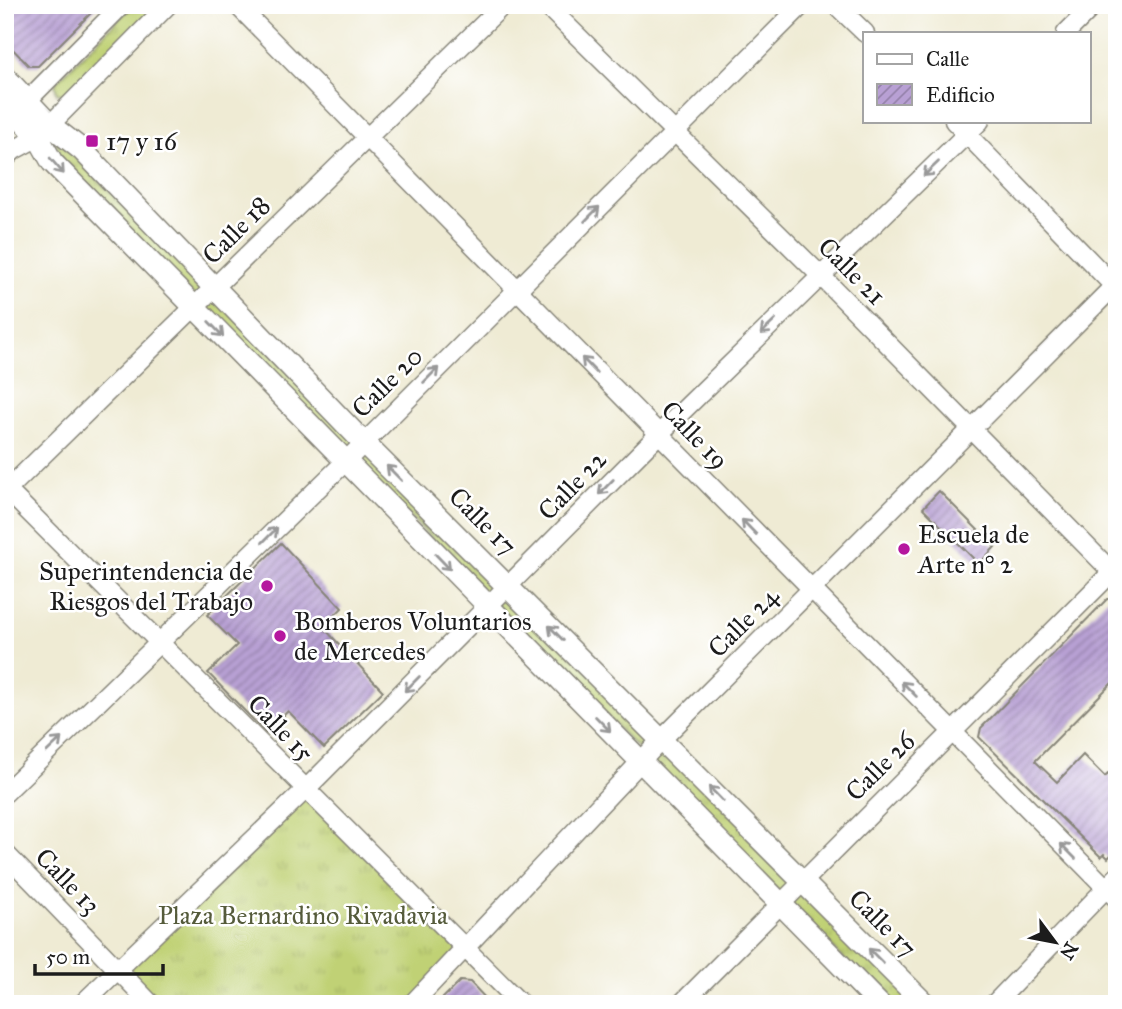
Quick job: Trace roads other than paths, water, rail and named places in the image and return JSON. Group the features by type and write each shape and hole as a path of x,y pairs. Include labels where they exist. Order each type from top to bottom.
{"main road":[{"name":"Calle 17","path":"5,77 16,106 44,131 72,139 364,443 925,1004"},
{"name":"Calle 17","path":"44,131 52,162 879,1004"}],"street":[{"path":"16,106 122,5"},
{"path":"5,159 44,131 169,5"},
{"name":"Calle 19","path":"237,5 811,591 951,732 1113,888"},
{"name":"Calle 18","path":"6,490 503,5"},
{"name":"Calle 21","path":"546,5 673,134 821,276 970,429 1115,572"},
{"name":"Calle 20","path":"5,793 345,462 802,5"},
{"path":"836,5 864,32"},
{"path":"1067,32 1094,5"},
{"path":"967,125 1116,286"},
{"name":"Calle 22","path":"82,1004 305,790 658,435 821,276 967,125"},
{"name":"Calle 24","path":"412,1004 662,739 1116,286"},
{"name":"Calle 15","path":"6,490 521,1004"},
{"name":"Calle 26","path":"681,1004 951,732 1115,572"},
{"name":"Calle 13","path":"5,853 151,1004"},
{"path":"994,1004 1113,888"}],"place":[{"name":"17 y 16","path":"92,141"},
{"name":"Escuela de Arte n° 2","path":"904,549"},
{"name":"Superintendencia de Riesgos del Trabajo","path":"267,586"},
{"name":"Bomberos Voluntarios de Mercedes","path":"280,636"}],"park label":[{"name":"Plaza Bernardino Rivadavia","path":"303,915"}]}
